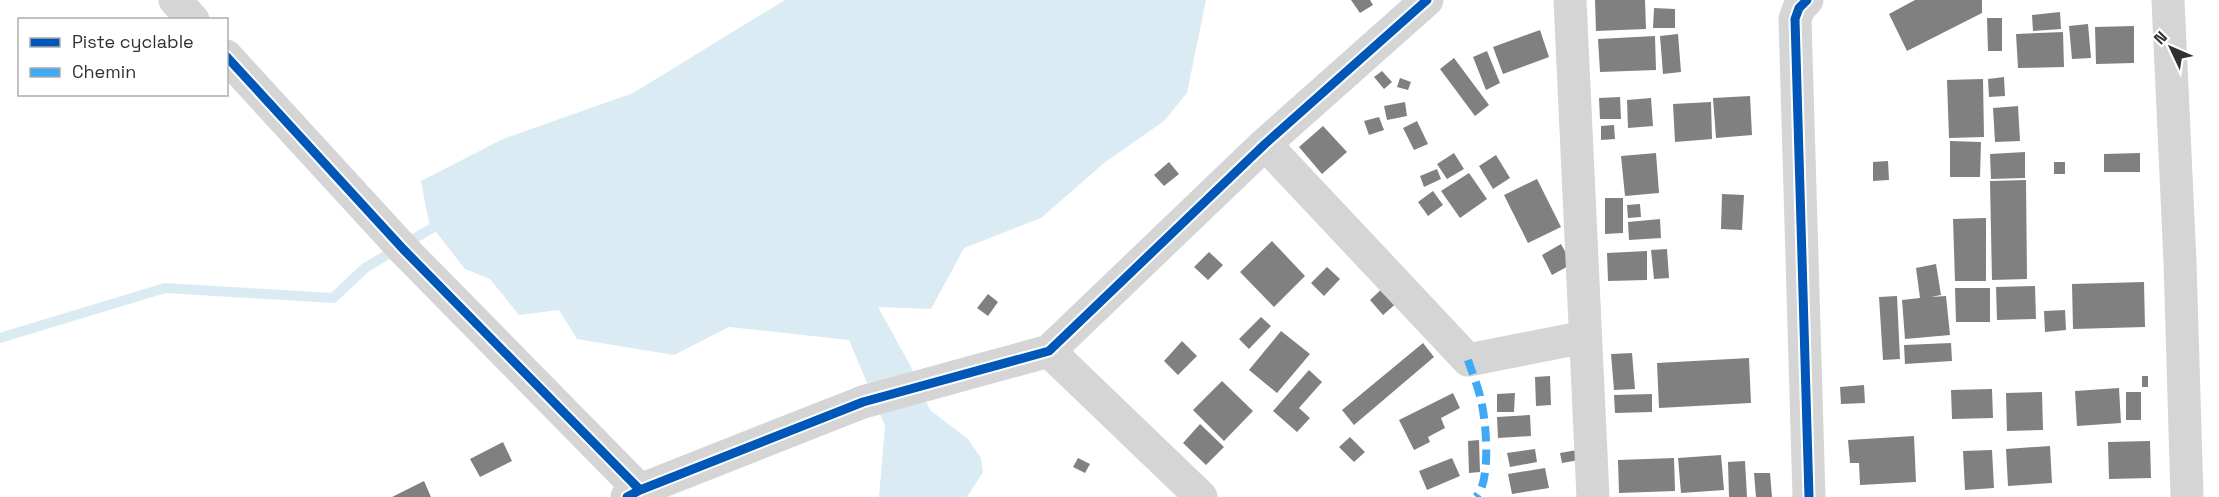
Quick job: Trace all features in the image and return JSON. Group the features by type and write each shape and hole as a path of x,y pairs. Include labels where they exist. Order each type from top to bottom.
{"street":[{"path":"175,0 191,18"},
{"path":"228,58 633,494 863,402 1049,351 1265,144 1427,0"},
{"path":"1570,0 1593,497"},
{"path":"1807,0 1799,8 1795,19 1809,497"},
{"path":"2168,0 2180,262 2187,497"},
{"path":"1265,144 1468,360 1585,337"},
{"path":"1049,351 1201,497"}],"shaded area":[{"path":"785,0 1206,0 1187,93 1164,121 1104,163 1041,218 964,248 931,309 878,307 910,365 930,410 968,439 981,458 983,472 967,497 879,497 885,426 849,340 729,327 674,355 577,339 559,310 519,315 490,279 465,269 429,223 421,181 503,139 633,93"}],"building":[{"path":"1351,0 1370,0 1373,5 1360,13"},
{"path":"1595,0 1645,0 1646,29 1596,31"},
{"path":"1915,0 1982,0 1982,13 1907,51 1889,14"},
{"path":"1654,8 1675,9 1675,28 1653,28"},
{"path":"2060,12 2061,29 2033,31 2032,15"},
{"path":"1987,18 2002,18 2002,51 1988,51"},
{"path":"2088,24 2091,58 2072,59 2069,26"},
{"path":"2134,26 2134,63 2096,64 2095,27"},
{"path":"1540,30 1549,57 1503,74 1493,47"},
{"path":"2063,32 2064,67 2018,68 2016,34"},
{"path":"1678,34 1681,72 1663,74 1660,36"},
{"path":"1655,36 1656,70 1600,72 1598,39"},
{"path":"1487,51 1500,83 1486,90 1473,57"},
{"path":"1454,58 1489,105 1475,116 1440,69"},
{"path":"1382,71 1392,82 1384,89 1374,77"},
{"path":"2004,77 2005,96 1989,97 1988,79"},
{"path":"1400,78 1411,82 1408,90 1397,87"},
{"path":"1983,79 1984,137 1949,138 1947,80"},
{"path":"1750,96 1752,135 1716,138 1713,98"},
{"path":"1620,97 1621,119 1600,119 1599,98"},
{"path":"1651,98 1653,126 1628,128 1627,100"},
{"path":"1405,102 1407,116 1387,120 1384,106"},
{"path":"1711,102 1712,139 1675,142 1673,104"},
{"path":"2018,106 2020,141 1995,142 1993,108"},
{"path":"1379,117 1384,130 1369,135 1364,121"},
{"path":"1417,121 1428,144 1414,150 1403,128"},
{"path":"1614,125 1615,139 1601,140 1601,126"},
{"path":"1323,126 1347,152 1322,174 1299,147"},
{"path":"1950,141 1981,142 1980,177 1950,177"},
{"path":"2025,152 2025,178 1991,179 1990,154"},
{"path":"1454,153 1464,169 1447,179 1437,164"},
{"path":"1656,153 1659,193 1625,196 1621,156"},
{"path":"2140,153 2140,172 2104,172 2104,154"},
{"path":"1496,155 1510,178 1493,189 1479,166"},
{"path":"1888,161 1889,180 1873,181 1873,162"},
{"path":"1169,162 1179,174 1164,186 1154,175"},
{"path":"2054,162 2065,162 2065,174 2054,174"},
{"path":"1437,169 1441,179 1424,187 1420,176"},
{"path":"1469,173 1487,199 1460,218 1441,191"},
{"path":"1537,179 1561,227 1528,243 1504,195"},
{"path":"2026,180 2027,279 1992,280 1990,181"},
{"path":"1433,191 1443,205 1428,216 1418,202"},
{"path":"1722,194 1744,195 1742,230 1721,229"},
{"path":"1605,198 1623,198 1623,233 1605,234"},
{"path":"1640,204 1641,217 1628,218 1627,205"},
{"path":"1986,218 1986,281 1955,281 1953,219"},
{"path":"1660,219 1661,238 1629,240 1628,222"},
{"path":"1272,241 1305,276 1274,307 1240,272"},
{"path":"1561,244 1572,264 1552,275 1542,255"},
{"path":"1667,249 1669,278 1654,279 1651,250"},
{"path":"1647,251 1647,280 1608,281 1607,253"},
{"path":"1209,252 1223,265 1208,280 1194,267"},
{"path":"1936,264 1941,295 1931,297 1946,296 1950,335 1905,339 1902,300 1920,298 1916,268"},
{"path":"1327,267 1340,279 1324,296 1311,283"},
{"path":"2144,282 2145,327 2073,329 2072,284"},
{"path":"1385,286 1399,301 1383,315 1370,300"},
{"path":"2035,286 2036,319 1997,320 1996,287"},
{"path":"1955,288 1990,288 1990,322 1956,322"},
{"path":"988,294 998,302 988,316 977,308"},
{"path":"1897,296 1900,359 1883,360 1879,297"},
{"path":"2065,310 2066,330 2045,332 2044,311"},
{"path":"1261,317 1271,326 1249,349 1239,339"},
{"path":"1281,331 1310,354 1277,393 1249,370"},
{"path":"1182,341 1197,356 1178,375 1164,361"},
{"path":"1423,343 1434,357 1354,425 1342,410"},
{"path":"1951,343 1952,361 1905,364 1904,345"},
{"path":"1632,353 1635,389 1614,390 1611,354"},
{"path":"1749,358 1751,403 1659,408 1657,363"},
{"path":"1309,370 1322,382 1299,408 1310,418 1297,432 1273,411"},
{"path":"1550,376 1551,405 1536,406 1535,377"},
{"path":"2142,376 2148,376 2148,387 2142,387"},
{"path":"1222,381 1253,411 1224,441 1193,410"},
{"path":"1864,385 1865,403 1841,404 1840,387"},
{"path":"2119,388 2121,423 2077,426 2075,391"},
{"path":"1992,389 1993,418 1952,419 1951,390"},
{"path":"2042,392 2043,430 2007,431 2006,393"},
{"path":"2126,392 2141,392 2141,420 2126,420"},
{"path":"1453,393 1460,408 1441,418 1445,428 1428,437 1430,442 1414,450 1399,420"},
{"path":"1515,393 1514,412 1497,412 1497,394"},
{"path":"1652,394 1652,412 1615,413 1614,395"},
{"path":"1530,415 1531,436 1498,438 1497,417"},
{"path":"1200,424 1224,447 1206,465 1183,443"},
{"path":"1914,436 1916,482 1860,485 1859,463 1850,463 1848,440"},
{"path":"1350,437 1365,452 1354,462 1339,447"},
{"path":"1479,440 1480,472 1469,473 1468,441"},
{"path":"2150,441 2151,478 2109,479 2108,442"},
{"path":"503,442 512,461 480,477 470,459"},
{"path":"2050,446 2052,483 2008,486 2006,449"},
{"path":"1535,449 1537,462 1510,467 1507,453"},
{"path":"1577,450 1579,460 1562,463 1560,453"},
{"path":"1992,450 1994,488 1965,490 1963,451"},
{"path":"1721,455 1724,490 1681,493 1678,458"},
{"path":"1078,458 1090,464 1085,473 1073,467"},
{"path":"1452,458 1460,476 1427,490 1419,471"},
{"path":"1674,458 1675,491 1619,493 1618,460"},
{"path":"1745,461 1747,497 1729,497 1728,462"},
{"path":"1545,468 1549,488 1512,494 1508,474"},
{"path":"1754,473 1770,473 1772,497 1756,497"},
{"path":"424,481 431,497 392,497"}],"waterway":[{"path":"0,338 165,288 333,298 365,268 444,221"}],"marked path":[{"path":"1468,360 1480,396 1486,433 1484,477 1476,497"}],"cycle path":[{"path":"627,497 863,402 1049,351 1265,144 1427,0"},
{"path":"1807,0 1799,8 1795,19 1809,497"},
{"path":"228,58 404,250 640,490"}]}
